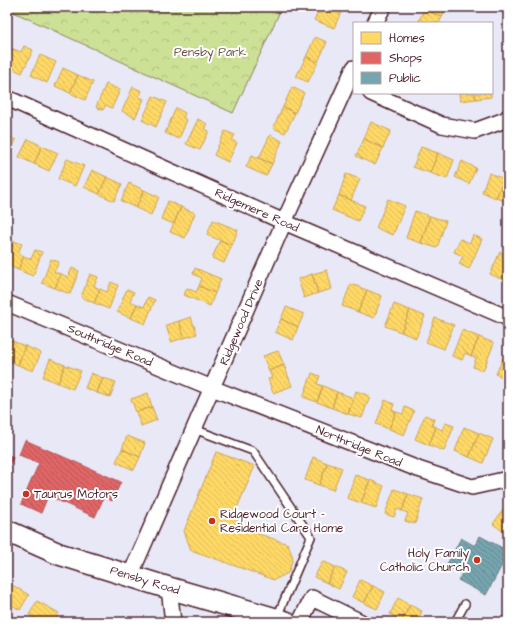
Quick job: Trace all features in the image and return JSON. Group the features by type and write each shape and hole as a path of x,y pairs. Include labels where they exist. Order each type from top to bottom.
{"main road":[{"name":"Pensby Road","path":"7,531 59,554 281,621"}],"street":[{"path":"376,22 383,7"},
{"name":"Ridgewood Drive","path":"130,576 284,222 351,84 353,73"},
{"path":"373,94 442,125 475,131 505,120 508,117"},
{"name":"Ridgemere Road","path":"7,98 284,222 508,318"},
{"name":"Southridge Road","path":"7,303 212,388"},
{"name":"Northridge Road","path":"212,388 418,469 472,487 508,479"},
{"path":"169,588 173,622"},
{"path":"300,622 312,598 362,622"}],"lane":[{"path":"194,429 253,451 311,537 281,621"},
{"path":"455,622 465,604"}],"green space":[{"name":"Pensby Park","path":"7,7 282,7 233,113 7,9"}],"building: Homes":[{"path":"320,7 331,7 341,12 334,28 314,20"},
{"path":"425,7 446,7 442,17 424,9"},
{"path":"424,9 442,17 440,22 418,22"},
{"path":"315,37 327,42 318,62 306,57"},
{"path":"7,46 13,49 7,62"},
{"path":"24,46 33,50 22,73 7,66 7,62 13,49 21,52"},
{"path":"40,55 56,62 47,83 31,75"},
{"path":"306,57 318,62 308,82 296,77"},
{"path":"63,68 78,75 70,93 55,86"},
{"path":"78,75 93,82 85,100 70,93"},
{"path":"106,84 120,90 112,108 106,105 103,110 96,107"},
{"path":"133,87 142,91 139,97 144,99 135,118 122,111"},
{"path":"292,87 304,93 295,113 283,107"},
{"path":"459,94 475,94 476,99 460,101"},
{"path":"475,94 491,94 491,97 476,99"},
{"path":"153,96 167,102 156,127 142,120"},
{"path":"283,107 295,113 285,133 273,128"},
{"path":"176,108 185,113 183,118 187,120 179,139 165,133"},
{"path":"198,119 207,124 204,129 209,131 200,150 186,144"},
{"path":"371,122 391,131 383,148 364,139"},
{"path":"7,130 11,132 9,137 16,140 9,155 7,154"},
{"path":"225,131 235,135 232,140 237,143 228,162 214,155"},
{"path":"270,135 282,141 272,164 259,158"},
{"path":"28,139 42,146 34,164 19,157"},
{"path":"364,139 383,148 375,165 356,156"},
{"path":"42,146 58,153 49,171 34,164"},
{"path":"421,147 438,153 430,173 413,167"},
{"path":"438,153 454,160 447,179 430,173"},
{"path":"252,155 272,164 266,176 246,167"},
{"path":"67,159 84,166 75,186 58,179"},
{"path":"462,161 476,168 469,184 455,177"},
{"path":"92,170 107,177 99,194 84,187"},
{"path":"489,173 504,179 496,198 482,192"},
{"path":"346,174 360,179 351,200 339,195"},
{"path":"107,177 122,184 114,201 99,194"},
{"path":"504,179 508,180 508,202 496,198"},
{"path":"129,183 144,190 136,208 121,201"},
{"path":"144,190 159,197 151,215 136,208"},
{"path":"339,195 365,206 358,221 332,210"},
{"path":"388,199 405,206 393,235 376,228"},
{"path":"168,201 181,207 174,224 161,219"},
{"path":"181,207 195,213 185,238 170,232"},
{"path":"415,211 430,216 421,243 406,238"},
{"path":"430,216 446,221 437,248 421,243"},
{"path":"213,220 238,230 232,245 207,235"},
{"path":"473,235 482,239 469,269 459,264 463,256 454,252 460,239 470,243"},
{"path":"220,240 232,245 224,263 212,258"},
{"path":"14,241 22,244 18,253 24,256 18,270 7,265 7,259"},
{"path":"35,250 42,252 33,276 18,270 24,256 31,259"},
{"path":"500,252 508,256 508,282 490,274"},
{"path":"51,259 59,262 54,272 61,274 55,288 42,283"},
{"path":"72,268 79,271 70,294 55,288 61,274 68,277"},
{"path":"195,268 221,279 215,293 199,286 202,278 193,274"},
{"path":"327,270 332,289 318,293 312,274"},
{"path":"90,274 98,277 94,286 100,289 94,303 81,297"},
{"path":"312,274 318,293 304,298 298,279"},
{"path":"111,282 118,285 109,309 94,303 100,289 107,292"},
{"path":"351,284 367,290 358,312 342,306"},
{"path":"199,286 215,293 210,306 184,295 187,288 196,292"},
{"path":"127,289 134,292 130,301 137,304 131,318 117,312"},
{"path":"367,290 382,296 374,318 358,312"},
{"path":"148,297 155,300 145,324 131,318 137,304 144,307"},
{"path":"394,304 410,310 401,332 385,326"},
{"path":"286,307 304,314 298,327 281,319"},
{"path":"410,310 425,316 416,338 401,332"},
{"path":"191,317 197,334 184,338 179,321"},
{"path":"435,318 454,325 444,349 426,342"},
{"path":"281,319 298,327 293,340 275,332"},
{"path":"179,321 184,338 171,342 166,325"},
{"path":"462,330 479,337 471,356 465,353 462,360 452,356"},
{"path":"479,337 494,343 483,371 473,367 476,358 471,356"},
{"path":"10,340 25,346 18,365 7,360 7,348"},
{"path":"25,346 41,353 33,371 18,365"},
{"path":"507,349 508,374 506,379 496,374"},
{"path":"278,351 284,365 269,371 263,356"},
{"path":"50,359 65,365 58,383 43,377"},
{"path":"65,365 81,371 73,389 58,383"},
{"path":"284,365 292,386 273,393 268,379 272,378 269,371"},
{"path":"91,373 103,378 97,393 85,388"},
{"path":"312,373 320,376 317,384 323,386 317,402 303,397"},
{"path":"103,378 116,382 110,397 97,393"},
{"path":"323,386 337,392 332,408 317,402"},
{"path":"356,391 370,396 362,418 348,414"},
{"path":"337,392 354,398 348,414 332,408"},
{"path":"148,393 152,407 136,412 131,399"},
{"path":"385,400 394,404 392,410 396,412 389,429 376,424"},
{"path":"152,407 157,420 141,426 136,412"},
{"path":"405,407 414,411 404,435 389,429 396,412 403,414"},
{"path":"425,415 434,419 432,425 436,427 429,445 415,439"},
{"path":"445,423 454,426 444,451 429,445 436,427 442,430"},
{"path":"464,427 479,433 469,457 455,451"},
{"path":"479,433 493,439 483,463 469,457"},
{"path":"127,436 145,443 140,457 122,449"},
{"path":"122,449 140,457 134,470 116,462"},
{"name":"Ridgewood Court - Residential Care Home","path":"216,452 255,466 234,515 239,527 288,544 293,558 288,573 274,580 191,550 184,531"},
{"path":"313,457 327,463 319,485 305,480"},
{"path":"327,463 342,468 333,490 319,485"},
{"path":"355,475 370,480 361,503 347,498"},
{"path":"370,480 384,486 376,508 361,503"},
{"path":"394,489 408,494 402,511 397,509 394,517 385,514"},
{"path":"408,494 423,499 415,524 405,521 408,513 402,511"},
{"path":"508,503 508,532 507,534 493,524"},
{"path":"323,561 335,567 327,583 314,577"},
{"path":"335,567 347,572 339,589 327,583"},
{"path":"360,580 373,586 364,603 352,597"},
{"path":"7,582 29,595 20,610 7,602"},
{"path":"373,586 385,592 377,609 364,603"},
{"path":"398,598 410,605 402,620 390,614"},
{"path":"37,601 59,613 54,622 42,622 29,615"},
{"path":"410,605 422,611 417,622 406,622 402,620"}],"building: Shops":[{"path":"25,440 121,482 112,501 104,497 95,517 48,496 41,513 21,504 39,463 19,455"},
{"path":"7,454 13,457 7,472"}],"building: Public":[{"name":"Holy Family Catholic Church","path":"480,536 508,551 508,554 486,595 458,580 462,574 446,566 461,538 475,546"}],"place":[{"name":"Taurus Motors","path":"26,494"},
{"name":"Ridgewood Court - Residential Care Home","path":"212,521"},
{"name":"Holy Family Catholic Church","path":"477,560"}]}
